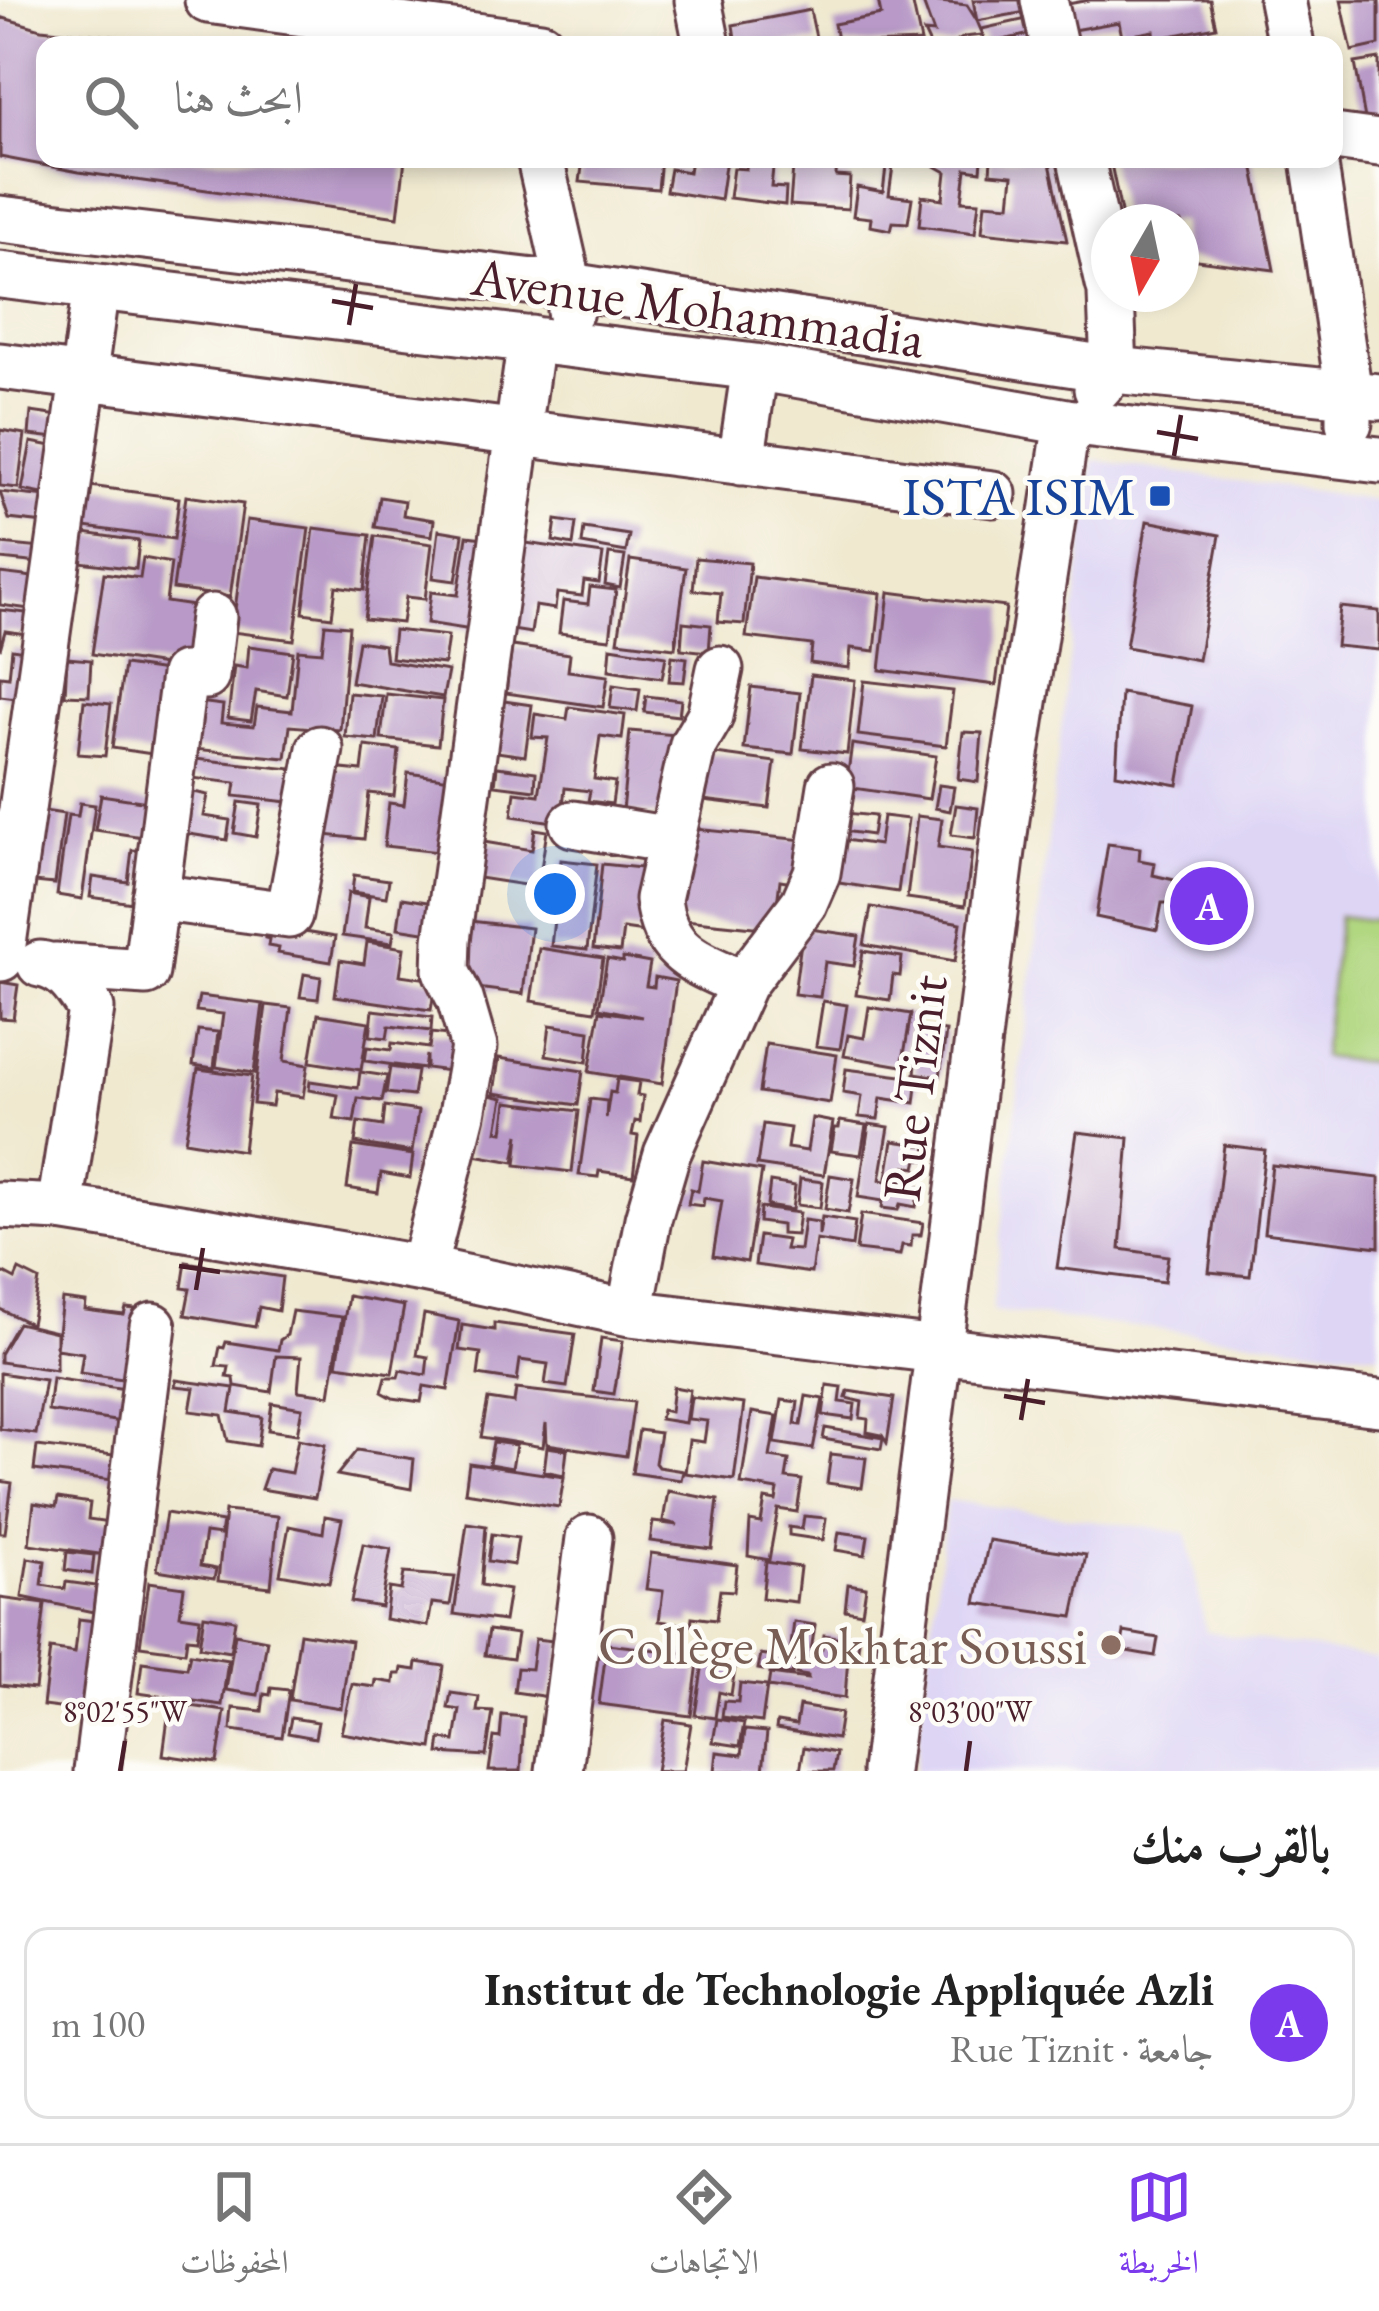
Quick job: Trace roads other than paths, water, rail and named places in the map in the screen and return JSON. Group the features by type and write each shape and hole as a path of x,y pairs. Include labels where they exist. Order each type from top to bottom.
{"street":[{"path":"208,0 517,33"},
{"path":"698,0 704,36"},
{"path":"1044,0 1052,36"},
{"path":"1282,0 1290,36"},
{"path":"1343,138 1379,142"},
{"path":"423,1270 474,1047 446,971 447,940 516,433 569,286 542,168"},
{"path":"1083,168 1091,204"},
{"path":"1316,168 1364,396 1364,458"},
{"name":"Avenue Mohammadia","path":"0,219 569,286 1114,370 1364,396"},
{"name":"Avenue Mohammadia","path":"0,275 754,367 1067,422 1364,458"},
{"path":"96,287 0,958 146,972 184,675 206,676 213,617"},
{"path":"1067,422 1114,370 1112,312"},
{"path":"0,366 993,494"},
{"path":"741,461 754,367"},
{"name":"Rue Tiznit","path":"885,1771 1006,819 1067,422"},
{"path":"720,669 710,716 693,745 658,899 660,923 670,941 689,958 743,983"},
{"path":"155,897 289,915 320,749"},
{"path":"630,1313 648,1219 667,1154 743,983 804,903 817,873 831,786"},
{"path":"572,824 670,840"},
{"path":"55,966 91,1009 60,1208"},
{"path":"0,1205 60,1208 423,1270 630,1313 1379,1403"},
{"path":"97,1771 153,1326"},
{"path":"559,1771 589,1538"}],"place":[{"name":"ISTA ISIM","path":"1160,496"},
{"name":"Institut de Technologie Appliquée Azli","path":"1209,906"},
{"name":"Collège Mokhtar Soussi","path":"1111,1645"}]}
